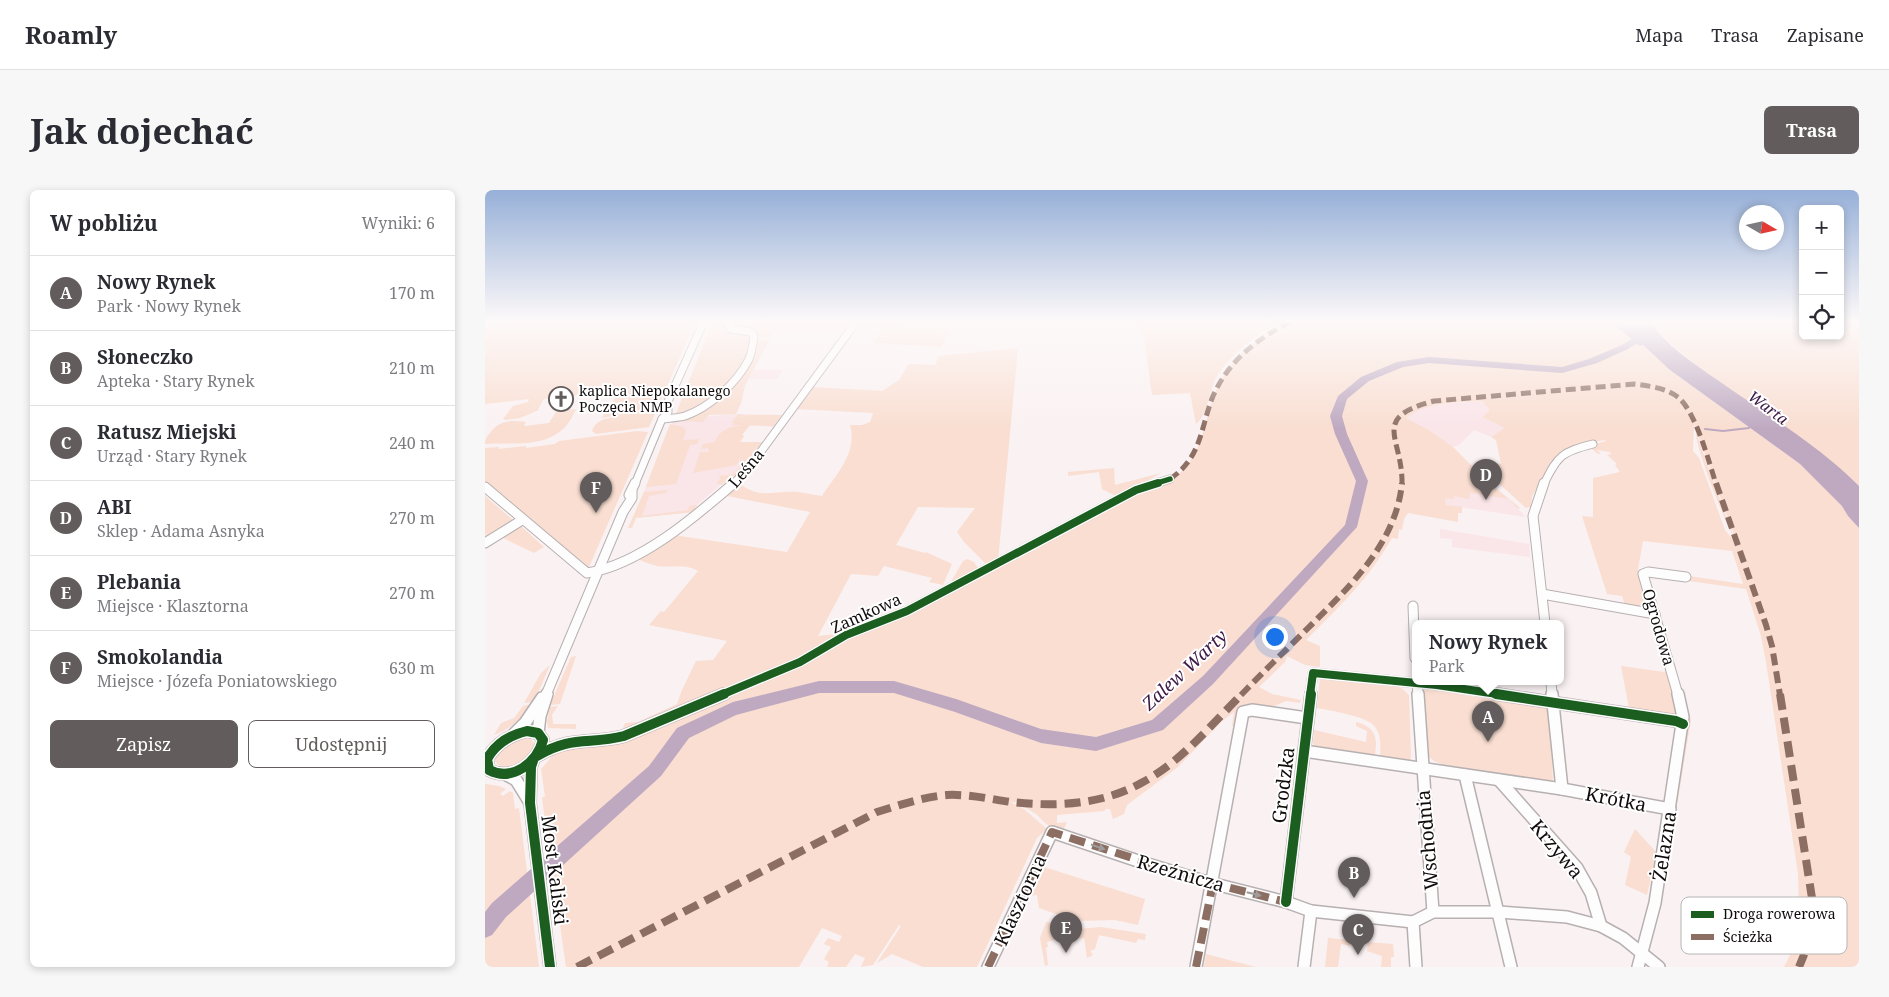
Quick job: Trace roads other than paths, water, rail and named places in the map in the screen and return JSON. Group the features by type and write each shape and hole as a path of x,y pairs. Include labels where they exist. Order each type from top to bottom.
{"street":[{"path":"530,803 531,767 542,746 540,716 548,689 623,512 631,500 632,491 662,419 667,414 668,405 688,357"},
{"path":"662,419 687,415 699,410 727,387 749,357"},
{"name":"Leśna","path":"597,574 620,564 646,548 705,509 734,484 751,464 830,357"},
{"path":"1545,620 1533,516 1535,504 1559,458 1573,449 1593,444"},
{"name":"Zamkowa","path":"513,735 527,731 562,743 613,739 801,662 847,635 907,611 987,570 1135,490 1170,479"},
{"path":"485,487 587,574 597,574"},
{"path":"485,542 522,520"},
{"name":"Ogrodowa","path":"1683,724 1682,706 1643,572 1686,577"},
{"path":"1542,594 1655,614"},
{"path":"1413,606 1414,620"},
{"name":"Grodzka","path":"1286,902 1313,672 1412,682"},
{"path":"1417,685 1422,768"},
{"path":"1437,685 1683,724"},
{"path":"1304,751 1562,789 1552,685"},
{"path":"535,758 517,771 505,774 495,774 489,770 486,759 500,743 513,735 525,723 548,689"},
{"path":"1196,967 1243,712 1252,710 1307,718"},
{"name":"Żelazna","path":"1638,967 1652,920 1683,724"},
{"path":"485,744 500,743"},
{"name":"Zamkowa","path":"535,758 562,743"},
{"name":"Wschodnia","path":"1422,768 1433,912"},
{"path":"505,774 516,780 530,803"},
{"path":"1465,775 1511,967"},
{"name":"Krzywa","path":"1499,780 1580,873 1590,891 1601,926"},
{"name":"Krótka","path":"1562,789 1670,809"},
{"name":"Most Kaliski","path":"530,803 550,967"},
{"name":"Rzeźnicza","path":"1052,832 1213,883 1286,902 1311,911 1413,922"},
{"name":"Klasztorna","path":"988,967 1052,832"},
{"path":"1304,967 1311,911"},
{"path":"1416,967 1413,922 1433,912 1499,912 1567,917 1601,926 1623,938 1659,967"}],"waterway":[{"name":"Zalew Warty","path":"485,928 499,910 655,771 683,733 733,709 819,687 894,687 956,706 1041,736 1096,744 1157,725 1208,680 1351,527 1362,481 1341,434 1336,416 1342,398 1365,379 1401,364 1429,360 1562,370 1602,357"},
{"path":"1705,429 1723,431 1749,428"}],"place":[{"name":"kaplica Niepokalanego Poczęcia NMP","path":"561,399"},
{"name":"ABI","path":"1486,500"},
{"name":"Smokolandia","path":"596,513"},
{"name":"Nowy Rynek","path":"1488,742"},
{"name":"Słoneczko","path":"1354,898"},
{"name":"Plebania","path":"1066,953"},
{"name":"Ratusz Miejski","path":"1358,955"}],"water label":[{"name":"Warta","path":"1768,408"}]}
